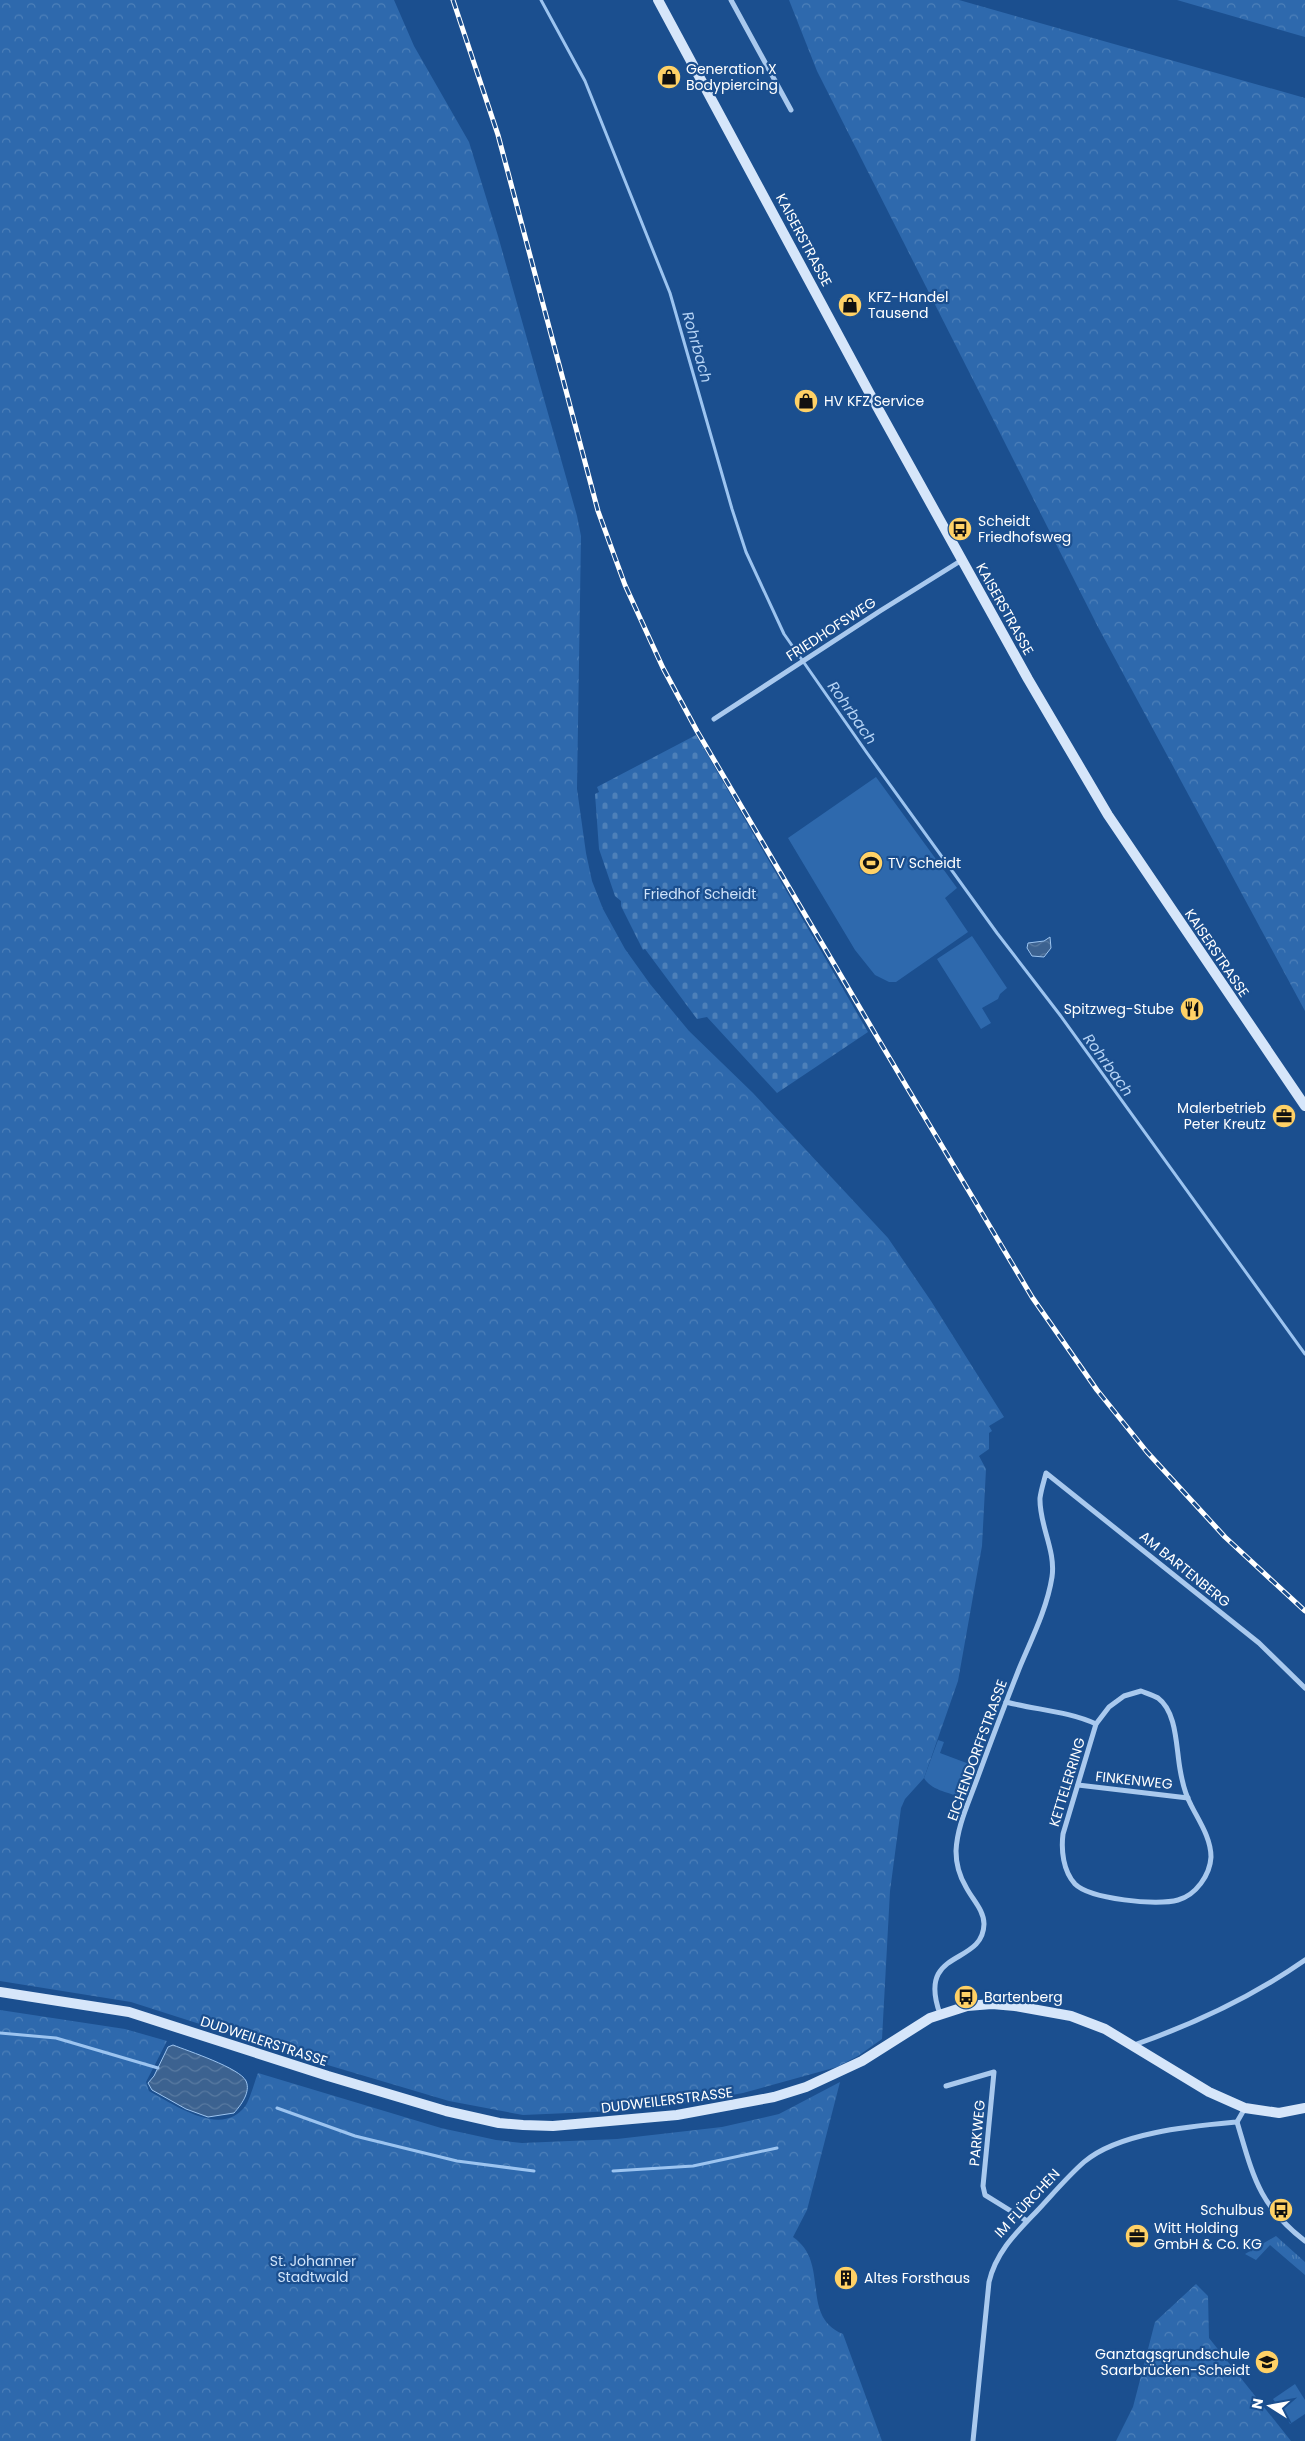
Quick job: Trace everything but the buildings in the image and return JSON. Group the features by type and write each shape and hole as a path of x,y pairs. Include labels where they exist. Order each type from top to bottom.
{"street":[{"name":"KAISERSTRASSE","path":"658,0 1028,680 1108,815 1305,1106"},
{"path":"731,0 791,110"},
{"name":"FRIEDHOFSWEG","path":"714,719 793,666 962,560"},
{"name":"AM BARTENBERG","path":"1046,1473 1259,1643 1305,1688"},
{"name":"EICHENDORFFSTRASSE","path":"940,2014 934,1998 937,1974 945,1964 974,1946 980,1940 984,1931 984,1918 965,1886 959,1870 956,1852 964,1813 1043,1610 1052,1576 1052,1558 1040,1499 1046,1473"},
{"name":"KETTELERRING","path":"1140,1691 1158,1698 1170,1710 1183,1782 1188,1798 1202,1823 1211,1857 1204,1880 1187,1896 1178,1900 1162,1902 1128,1900 1093,1894 1075,1884 1065,1868 1062,1840 1096,1724 1109,1707 1124,1696 1140,1691"},
{"name":"KETTELERRING","path":"1006,1702 1044,1711 1077,1715 1096,1724"},
{"name":"FINKENWEG","path":"1078,1785 1188,1798"},
{"path":"1133,2045 1189,2025 1282,1976 1305,1960"},
{"name":"DUDWEILERSTRASSE","path":"0,1992 129,2012 311,2071 446,2111 498,2123 523,2126 553,2126 677,2116 774,2096 806,2087 862,2061 921,2023 940,2014 967,2006 1015,2006 1071,2016 1105,2029 1133,2045"},
{"path":"1133,2045 1217,2096 1245,2108 1279,2113 1305,2108"},
{"name":"PARKWEG","path":"946,2086 994,2072 983,2186 985,2195 1027,2221"},
{"path":"1245,2108 1237,2122 1248,2164 1258,2188 1271,2209 1305,2241"},
{"name":"IM FLÜRCHEN","path":"973,2441 992,2268 1010,2240 1086,2161 1113,2146 1178,2128 1237,2122"}],"green space":[{"path":"0,0 394,0 414,46 469,142 498,236 577,516 581,536 577,789 592,881 603,909 625,949 650,984 689,1031 753,1093 888,1238 931,1301 1004,1417 989,1426 992,1431 989,1433 989,1449 979,1456 986,1469 982,1546 958,1681 924,1778 905,1799 901,1808 890,1891 882,2039 858,2056 837,2067 743,2093 676,2105 615,2111 523,2115 449,2101 331,2066 131,2002 0,1981"},
{"path":"789,0 959,0 1305,98 1305,1011 1098,627 817,71"},
{"path":"1177,0 1305,0 1305,37"},
{"name":"Friedhof Scheidt","path":"696,735 868,1032 777,1093 707,1017 697,1019 645,949 643,950 621,906 621,901 615,896 599,849 595,794 599,792 597,787"},
{"name":"TV Scheidt","path":"876,777 957,888 945,898 968,932 896,982 889,982 875,975 855,950 788,838"},
{"path":"972,936 1007,988 1000,994 998,999 982,1008 991,1023 981,1029 937,959"},
{"path":"938,1740 944,1742 940,1753 972,1765 960,1797 935,1788 924,1778"},
{"name":"St. Johanner Stadtwald","path":"0,2010 125,2029 167,2041 146,2082 149,2091 185,2111 212,2119 225,2119 236,2115 246,2105 258,2073 441,2128 496,2140 522,2143 617,2139 722,2127 779,2114 840,2082 807,2210 793,2237 804,2248 811,2261 822,2315 830,2326 843,2334 882,2441 0,2441"},
{"path":"1276,2236 1305,2262 1305,2275 1270,2245 1256,2260 1245,2254"},
{"path":"1196,2284 1208,2296 1209,2338 1291,2441 1116,2441 1133,2407 1155,2322"},
{"path":"1295,2384 1305,2400 1305,2414 1290,2424 1273,2399"}],"water":[{"path":"1050,937 1051,948 1044,957 1032,956 1027,948 1028,943 1044,941"},
{"path":"173,2045 224,2065 242,2076 246,2081 247,2090 242,2102 234,2113 208,2117 186,2109 152,2090 148,2083 154,2076 168,2047"}],"waterway":[{"name":"Rohrbach","path":"541,0 585,81 670,293 746,552 784,634 997,933 1060,1015 1305,1354"},
{"path":"0,2033 56,2038 158,2068"},
{"path":"277,2108 355,2136 457,2161 534,2171"},
{"path":"613,2171 693,2166 777,2148"}],"railway":[{"path":"453,0 498,135 598,511 625,585 663,668 697,731 1032,1297 1097,1390 1147,1452 1225,1537 1305,1611"}],"place":[{"name":"Generation X Bodypiercing","path":"669,77"},
{"name":"KFZ-Handel Tausend","path":"850,305"},
{"name":"HV KFZ Service","path":"806,401"},
{"name":"Scheidt Friedhofsweg","path":"960,529"},
{"name":"TV Scheidt","path":"871,863"},
{"name":"Spitzweg-Stube","path":"1192,1009"},
{"name":"Malerbetrieb Peter Kreutz","path":"1284,1116"},
{"name":"Bartenberg","path":"966,1997"},
{"name":"Schulbus","path":"1281,2210"},
{"name":"Witt Holding GmbH & Co. KG","path":"1137,2236"},
{"name":"Altes Forsthaus","path":"846,2278"},
{"name":"Ganztagsgrundschule Saarbrücken-Scheidt","path":"1267,2362"}]}
